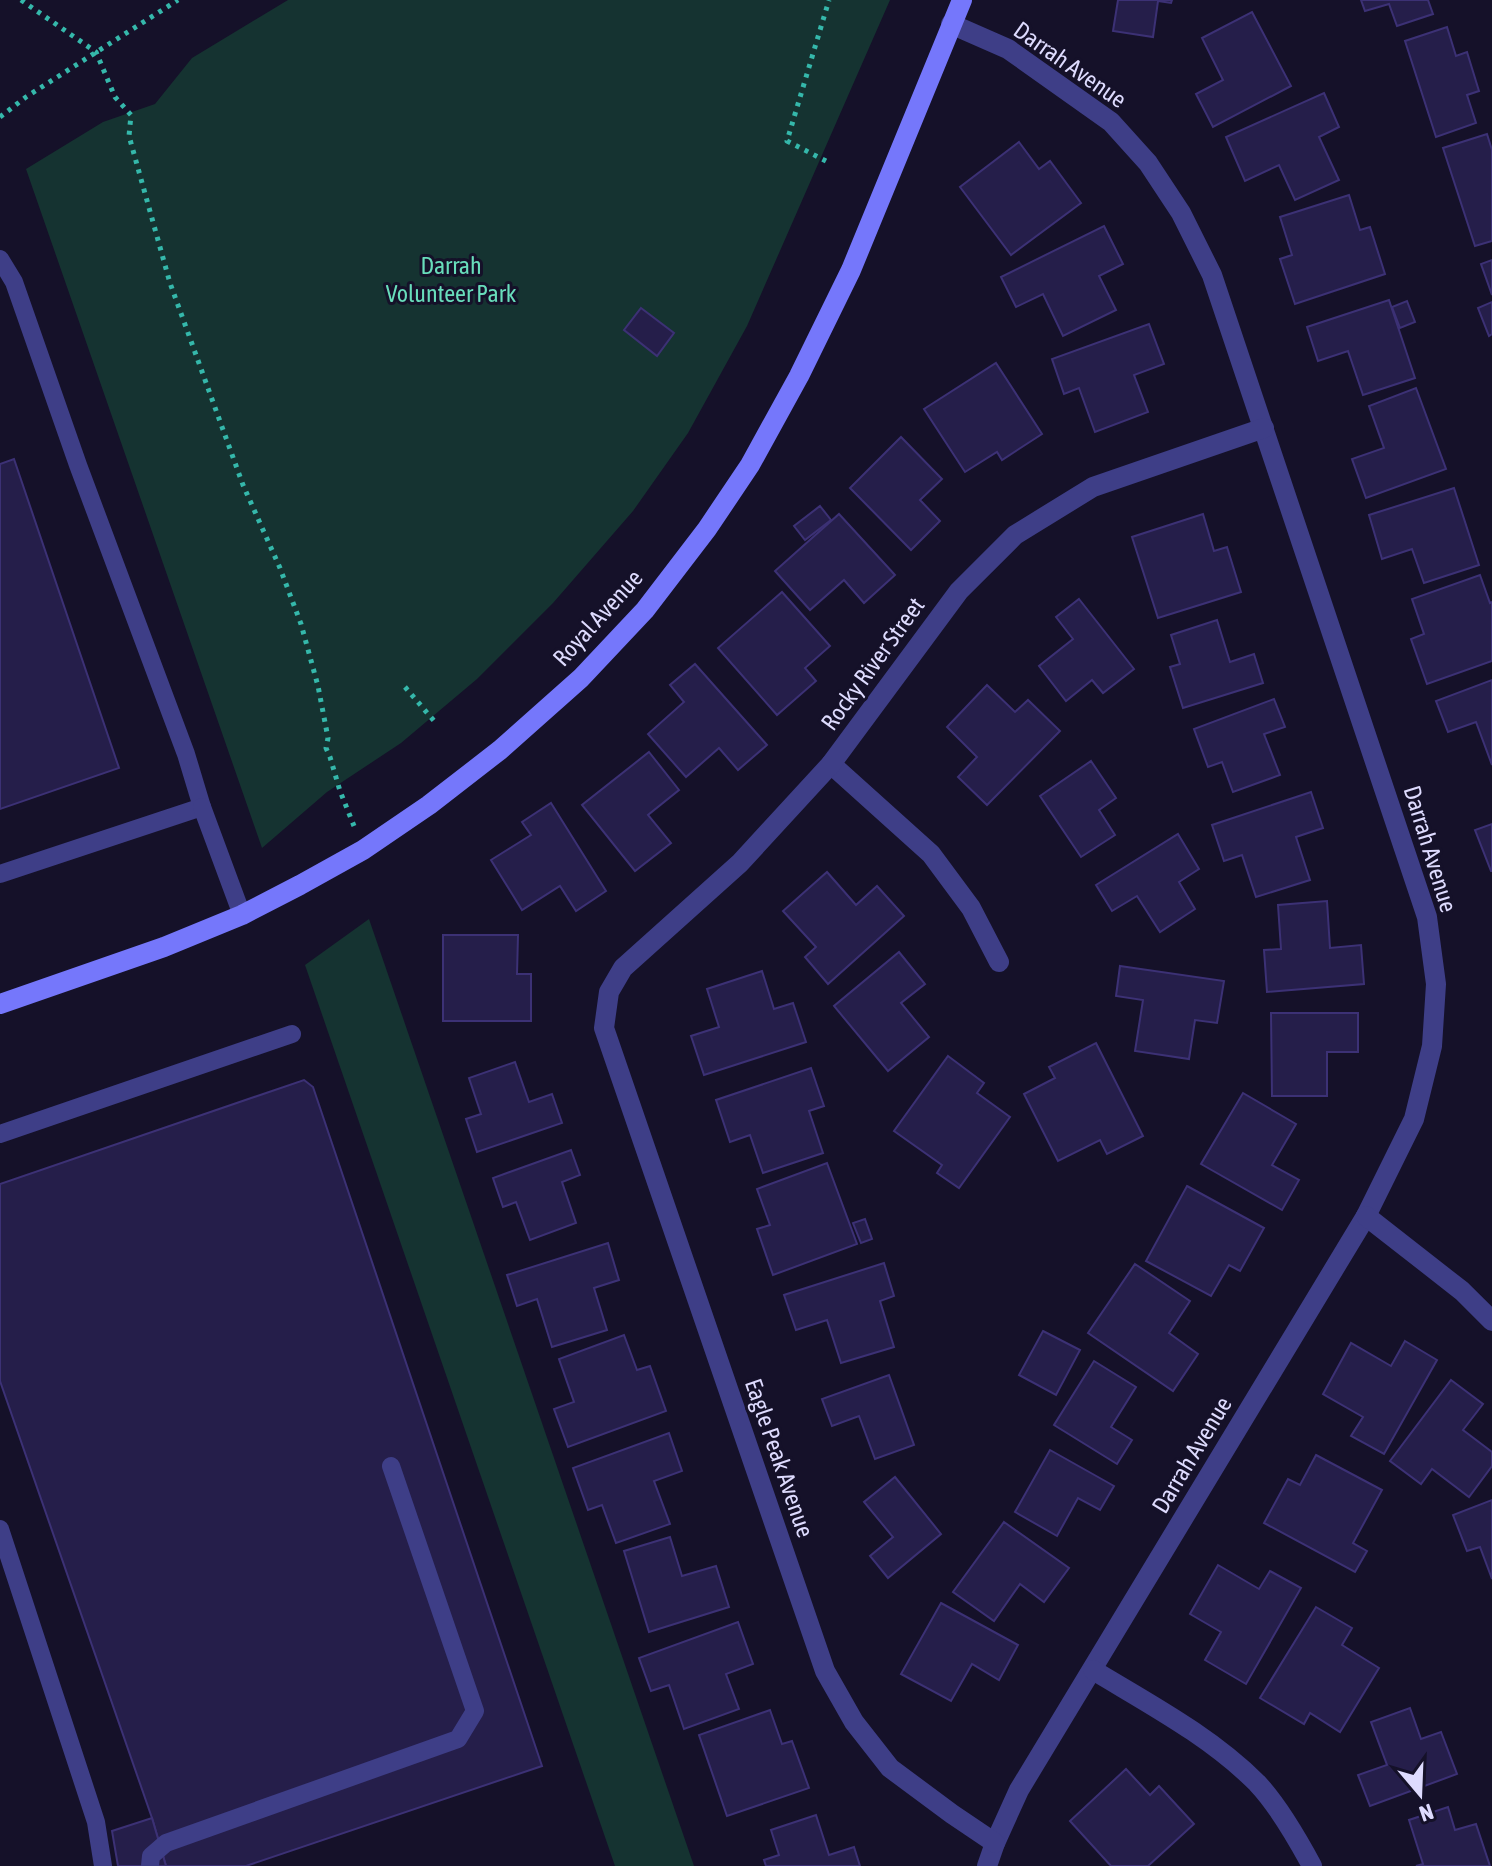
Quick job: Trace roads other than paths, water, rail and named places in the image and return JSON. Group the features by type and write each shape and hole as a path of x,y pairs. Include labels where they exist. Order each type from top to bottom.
{"main road":[{"name":"Royal Avenue","path":"0,1004 164,947 242,915 363,850 429,805 500,750 581,678 645,610 707,529 750,465 799,376 844,283 962,0"}],"street":[{"name":"Darrah Avenue","path":"951,24 1008,49 1111,122 1148,163 1181,213 1212,275 1427,917 1436,984 1432,1046 1414,1119 1366,1216 1019,1790 987,1866"},
{"name":"Rocky River Street","path":"604,1028 609,992 623,968 740,863 831,764 959,591 1015,535 1093,487 1264,428"},
{"path":"831,764 931,854 971,908 999,962"},
{"name":"Eagle Peak Avenue","path":"604,1028 825,1671 854,1722 890,1768 995,1843"},
{"path":"1366,1216 1462,1291 1492,1321"},
{"path":"1093,1670 1205,1738 1258,1784 1298,1839 1312,1866"}],"lane":[{"path":"0,259 14,282 242,915"},
{"path":"0,874 202,807"},
{"path":"0,1134 292,1034"},
{"path":"150,1866 151,1856 166,1843 458,1739 475,1711 391,1466"},
{"path":"0,1529 96,1822 103,1866"}],"park label":[{"name":"Darrah Volunteer Park","path":"451,280"}]}
